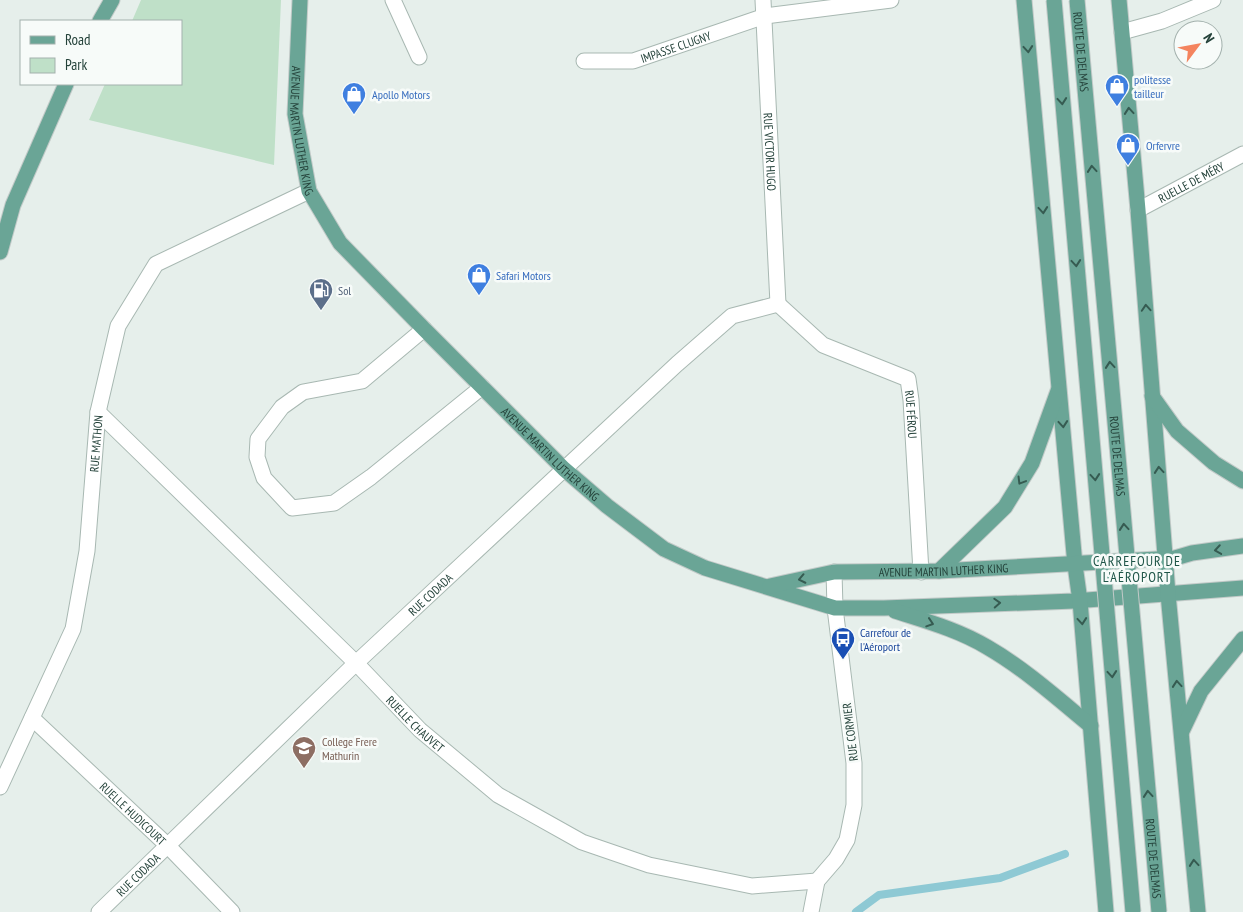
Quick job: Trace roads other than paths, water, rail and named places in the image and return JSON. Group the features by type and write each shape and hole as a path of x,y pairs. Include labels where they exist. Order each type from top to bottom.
{"main road":[{"path":"101,20 112,0"},
{"name":"AVENUE MARTIN LUTHER KING","path":"300,0 295,114 309,191 340,242 564,469 607,506 664,549 705,568 768,586 834,572 921,572 1068,565 1176,558 1192,553 1243,546"},
{"path":"1024,0 1059,387 1068,565 1080,601 1106,912"},
{"name":"ROUTE DE DELMAS","path":"1054,0 1133,912"},
{"name":"ROUTE DE DELMAS","path":"1077,0 1159,912"},
{"path":"1119,0 1138,210 1168,594 1198,912"},
{"path":"0,252 13,205 66,85"},
{"path":"939,571 1006,507 1032,464 1059,387"},
{"path":"1152,395 1177,431 1214,463 1243,480"},
{"path":"768,586 835,608 1080,601 1243,588"},
{"path":"884,608 936,624 986,646 1017,666 1090,726"},
{"path":"1181,733 1201,691 1243,640"}],"street":[{"path":"394,0 419,57"},
{"name":"RUE VICTOR HUGO","path":"763,0 778,304"},
{"name":"IMPASSE CLUGNY","path":"584,61 633,61 765,16 892,0"},
{"path":"1122,32 1162,21 1213,0"},
{"name":"RUELLE DE MÉRY","path":"1138,210 1243,154"},
{"name":"RUE MATHON","path":"0,787 73,629 87,551 98,412 118,326 156,264 309,191"},
{"name":"RUE CODADA","path":"99,912 356,663 677,364 732,316 778,304"},
{"name":"RUE FÉROU","path":"778,304 823,345 908,379 911,400 921,572"},
{"path":"424,329 362,381 303,392 282,407 258,439 257,457 264,478 292,508 334,503 371,477 482,387"},
{"name":"RUELLE CHAUVET","path":"98,412 356,663 420,730 498,795 582,842 650,865 752,886 817,881"},
{"name":"RUE CORMIER","path":"817,881 836,859 847,840 854,804 854,763 835,608 834,572"},
{"name":"RUELLE HUDICOURT","path":"32,718 167,845 232,912"},
{"path":"811,912 817,881"}],"waterway":[{"path":"856,912 879,895 1000,878 1065,854"}],"place":[{"name":"politesse tailleur","path":"1117,107"},
{"name":"Apollo Motors","path":"354,115"},
{"name":"Orfervre","path":"1128,166"},
{"name":"Safari Motors","path":"479,296"},
{"name":"Sol","path":"321,311"},
{"name":"Carrefour de l'Aéroport","path":"843,660"},
{"name":"College Frere Mathurin","path":"304,769"}],"district":[{"name":"CARREFOUR DE L'AÉROPORT","path":"1137,570"}]}
